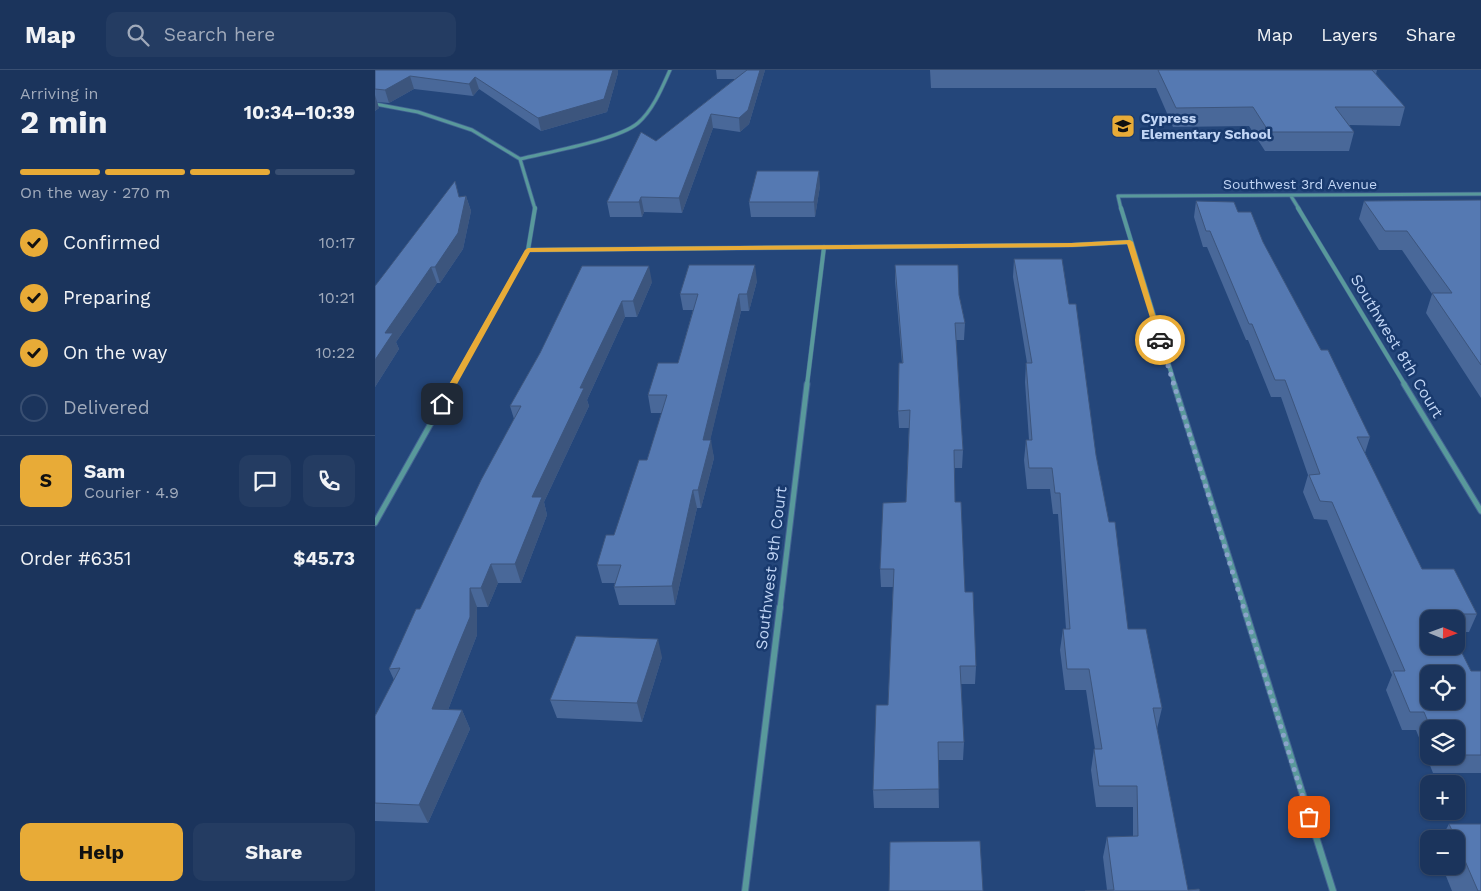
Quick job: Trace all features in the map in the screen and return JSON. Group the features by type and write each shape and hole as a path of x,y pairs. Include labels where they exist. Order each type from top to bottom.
{"street":[{"path":"520,160 607,136 636,124 652,107 670,70"},
{"path":"375,104 418,112 472,130 520,160 535,208 528,250 375,523"},
{"name":"Southwest 3rd Avenue","path":"1130,242 1118,196 1481,194"},
{"name":"Southwest 8th Court","path":"1291,196 1481,511"},
{"path":"528,250 1072,245 1130,242 1333,891"},
{"name":"Southwest 9th Court","path":"745,891 824,248"}],"building":[{"path":"375,70 613,70 604,99 538,118 475,77 469,84 410,76 385,90 375,89"},
{"path":"747,70 760,70 748,110 739,118 711,114 679,198 641,197 639,202 607,202 641,132 656,141"},
{"path":"1158,70 1372,70 1405,107 1335,107 1354,132 1269,132 1253,107 1176,108"},
{"path":"757,171 819,171 814,202 749,202"},
{"path":"455,181 459,197 466,196 458,233 435,267 431,267 385,333 393,333 375,360 375,286"},
{"path":"1481,200 1481,365 1432,293 1452,293 1407,231 1385,231 1364,201"},
{"path":"1196,201 1234,202 1238,212 1251,212 1263,242 1321,350 1328,350 1370,437 1357,437 1422,569 1454,569 1477,614 1465,614 1465,610 1420,610 1420,655 1463,655 1471,671 1481,671 1481,755 1465,755 1465,720 1427,720 1424,712 1410,712 1393,671 1405,671 1332,502 1320,501 1309,475 1320,474 1285,380 1275,380 1210,231 1206,231"},
{"path":"1014,259 1062,259 1069,304 1076,304 1096,455 1109,522 1115,522 1128,629 1146,629 1162,708 1153,708 1188,890 1199,889 1200,891 1085,891 1114,890 1107,837 1138,836 1137,786 1099,786 1094,749 1102,749 1089,669 1067,669 1063,629 1070,629 1060,493 1055,493 1052,468 1029,468 1026,440 1032,440 1026,363 1032,363"},
{"path":"689,265 755,265 747,294 739,294 703,440 711,440 698,490 693,490 672,586 614,587 621,565 597,565 606,535 614,535 639,460 647,460 667,395 648,395 658,363 678,363 698,294 680,294"},
{"path":"895,265 958,265 959,295 965,323 955,323 963,450 954,450 955,502 961,502 965,592 973,592 976,666 960,666 964,742 938,742 939,789 873,790 876,705 888,705 894,569 880,569 883,503 906,502 910,410 898,411 899,363 903,363"},
{"path":"582,266 649,266 633,301 622,301 580,388 584,388 532,497 542,497 515,564 491,564 481,588 470,588 470,617 432,709 462,710 419,805 375,803 375,716 400,668 389,669 416,609 420,609 481,480 521,406 510,406 540,353"},
{"path":"576,636 658,639 637,703 550,700"},
{"path":"1449,824 1481,824 1481,891 1478,891 1465,861 1465,830 1452,830"},
{"path":"980,841 983,891 889,891 890,842"}],"way so far":[{"path":"1160,340 1309,817"}],"place":[{"name":"Cypress Elementary School","path":"1123,126"}],"route":[{"path":"442,404 528,250 1072,245 1130,242 1160,340"}]}
